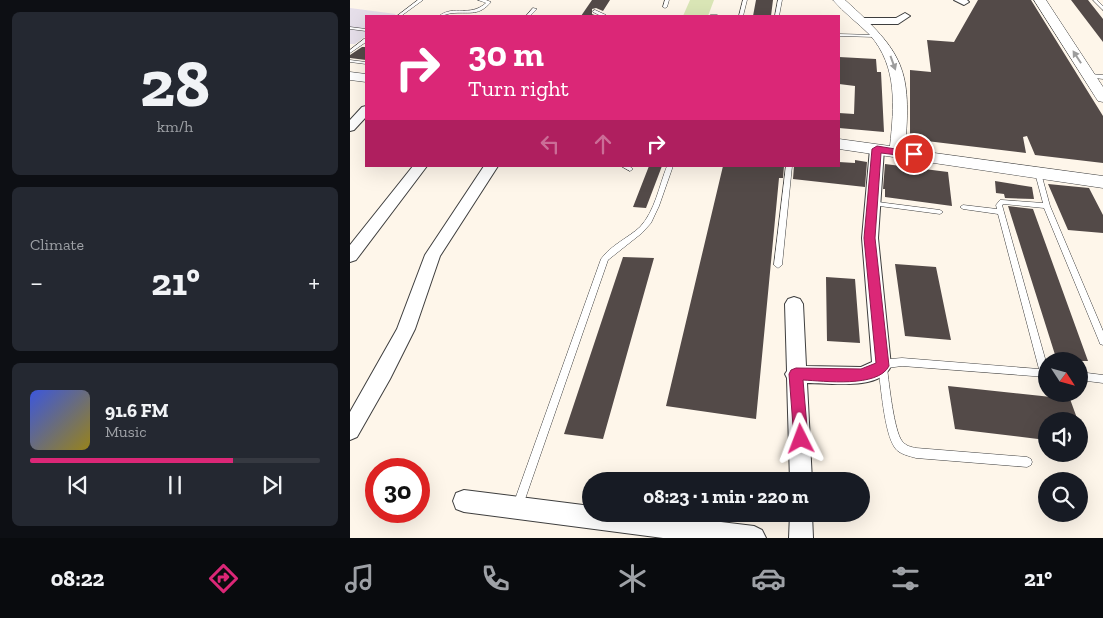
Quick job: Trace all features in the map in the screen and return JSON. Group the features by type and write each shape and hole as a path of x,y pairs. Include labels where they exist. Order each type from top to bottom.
{"street":[{"path":"839,0 890,53 896,72 900,102 897,152"},
{"path":"1040,0 1103,98"},
{"path":"861,21 898,21 905,16"},
{"path":"350,76 365,78"},
{"path":"350,127 365,111"},
{"path":"840,144 1103,182"},
{"path":"796,374 861,375 882,366 870,238 877,149"},
{"path":"350,256 419,167"},
{"path":"350,430 376,386 413,314 433,255 490,167"},
{"path":"794,304 802,472"},
{"path":"464,501 754,538"},
{"path":"801,522 801,538"}],"lane":[{"path":"400,15 421,0"},
{"path":"443,15 452,10 474,12 489,2 480,0"},
{"path":"665,7 667,0"},
{"path":"741,15 745,0"},
{"path":"777,15 780,0"},
{"path":"1095,0 1103,9"},
{"path":"529,15 535,9"},
{"path":"595,11 602,15"},
{"path":"350,28 365,30"},
{"path":"840,35 875,36"},
{"path":"350,52 365,41"},
{"path":"350,61 365,63"},
{"path":"1089,76 1103,77"},
{"path":"517,507 605,259 616,247 643,227 650,218 670,167"},
{"path":"778,265 789,167"},
{"path":"1038,173 1046,206 1103,341"},
{"path":"1039,352 999,205 1002,202 1046,206"},
{"path":"872,203 940,212"},
{"path":"963,207 1000,212"},
{"path":"1027,462 916,453 905,450 898,443 894,430 882,366 890,362 902,362 1038,372"},
{"path":"1088,377 1103,379"}],"shaded area":[{"path":"350,8 396,14 365,15 365,37 355,44 350,44"}],"green space":[{"path":"690,0 714,0 708,15 683,15"}],"building":[{"path":"592,0 610,0 603,11 596,8 592,9 592,14 594,15 582,15"},
{"path":"756,0 773,0 771,15 753,15"},
{"path":"978,0 1031,0 1103,116 1103,163 1035,155 1027,136 1023,137 1026,153 910,139 910,70 931,72 927,40 954,42"},
{"path":"1071,0 1088,0 1103,19 1103,42"},
{"path":"365,47 365,60 350,58 350,55"},
{"path":"840,57 876,59 877,72 881,72 884,132 840,128 840,113 854,114 855,86 840,84"},
{"path":"855,160 867,162 865,187 793,179 794,167 840,167 840,162 855,163"},
{"path":"885,164 948,172 952,206 885,197 885,189 883,189"},
{"path":"649,167 662,167 646,208 633,207"},
{"path":"723,167 784,167 783,178 779,178 756,419 666,406"},
{"path":"995,181 1032,187 1034,199 1005,198 1004,194 996,193"},
{"path":"1048,184 1089,188 1103,215 1103,233 1068,230"},
{"path":"1008,206 1033,209 1085,352 1054,352"},
{"path":"623,257 654,258 603,439 564,434"},
{"path":"895,264 936,267 951,340 905,336"},
{"path":"826,277 855,279 860,343 827,341"},
{"path":"948,386 1038,396 1038,402 1071,402 1075,412 1038,412 1038,439 955,429"}],"route":[{"path":"801,439 796,374 861,375 882,366 870,238 877,149 914,154"}]}
